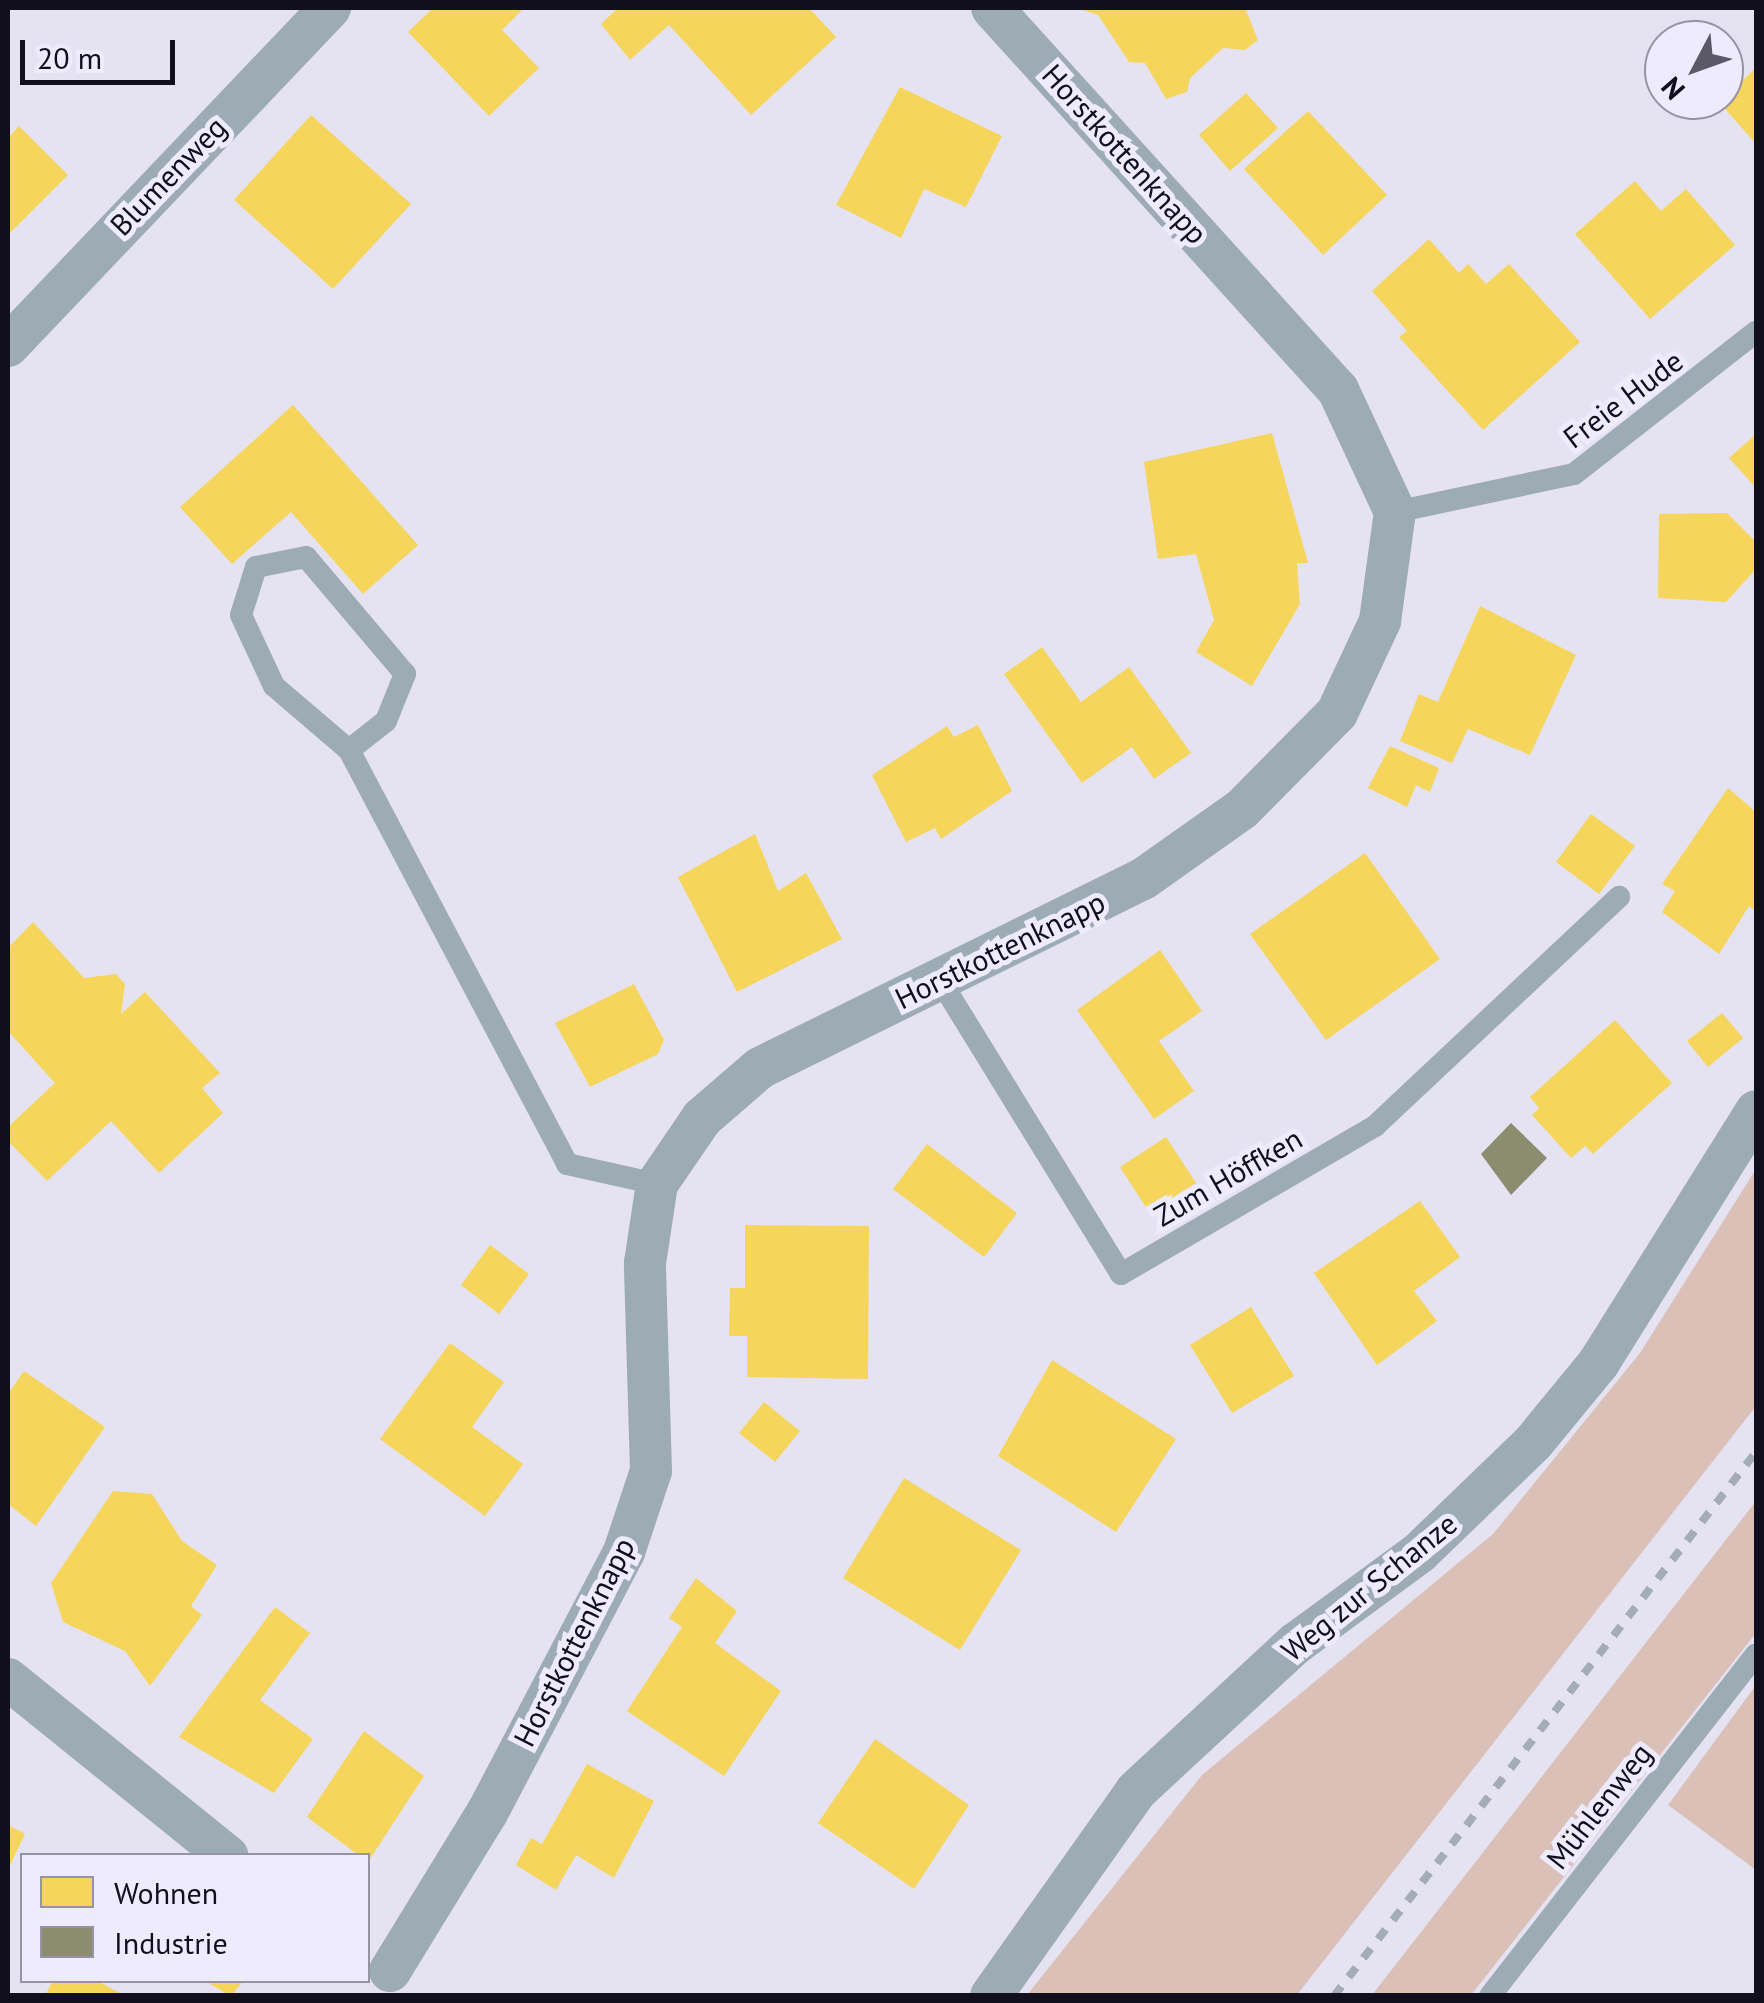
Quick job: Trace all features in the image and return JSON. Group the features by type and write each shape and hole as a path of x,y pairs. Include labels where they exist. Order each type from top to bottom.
{"street":[{"name":"Blumenweg","path":"8,346 330,8"},
{"name":"Horstkottenknapp","path":"383,1975 496,1796 624,1552 646,1488 645,1263 657,1184 702,1118 760,1068 1143,878 1242,810 1338,713 1380,621 1395,512 1338,390 992,8"},
{"name":"Weg zur Schanze","path":"992,1996 1136,1791 1295,1644 1419,1553 1533,1443 1598,1364 1756,1111"},
{"path":"8,1679 223,1853"}],"lane":[{"name":"Freie Hude","path":"1395,512 1574,474 1756,332"},
{"path":"349,750 386,721 405,674 306,556 256,567 241,615 274,686 349,750 567,1164 657,1184"},
{"name":"Zum Höffken","path":"940,980 1121,1274 1375,1126 1619,897"},
{"name":"Mühlenweg","path":"1490,1996 1756,1654"}],"shaded area":[{"path":"1756,1169 1756,1406 1297,1995 1027,1995 1202,1775 1493,1534 1640,1353"},
{"path":"1756,1501 1756,1633 1471,1995 1372,1995"},
{"path":"1756,1685 1756,1870 1668,1805"}],"building: Wohnen":[{"path":"433,8 522,10 502,30 539,68 489,116 408,32"},
{"path":"618,8 809,8 836,37 751,115 669,25 630,60 601,24"},
{"path":"1077,8 1245,8 1258,40 1245,50 1223,48 1190,78 1187,92 1166,99 1145,63 1129,62 1098,15"},
{"path":"1756,68 1756,144 1735,120 1744,120 1744,79"},
{"path":"900,87 1002,136 966,207 924,189 901,238 836,205"},
{"path":"1246,93 1278,128 1230,171 1199,135"},
{"path":"1308,111 1387,195 1323,255 1244,169"},
{"path":"311,115 411,204 333,289 234,200"},
{"path":"19,126 68,175 8,235 8,138"},
{"path":"1635,181 1661,211 1686,189 1735,245 1650,319 1575,234"},
{"path":"1429,239 1459,273 1468,264 1486,284 1509,264 1580,342 1483,430 1399,337 1407,331 1372,291"},
{"path":"293,405 418,545 363,594 291,512 232,564 180,507"},
{"path":"1272,433 1308,563 1297,563 1300,604 1252,686 1196,652 1214,620 1196,554 1158,559 1144,462"},
{"path":"1756,434 1756,488 1729,458"},
{"path":"1727,513 1756,542 1756,569 1726,602 1658,598 1659,514"},
{"path":"1480,606 1576,655 1530,755 1468,729 1452,763 1400,741 1419,694 1438,702"},
{"path":"1042,647 1081,702 1129,667 1191,753 1154,779 1132,747 1082,783 1004,674"},
{"path":"978,725 1012,791 941,839 935,828 906,842 872,775 947,726 954,737"},
{"path":"1390,746 1439,768 1430,792 1416,785 1407,807 1368,788"},
{"path":"1728,788 1756,812 1756,911 1749,906 1719,954 1662,912 1675,891 1662,884"},
{"path":"1591,814 1635,846 1599,894 1556,862"},
{"path":"755,834 778,891 806,873 842,939 737,992 678,877"},
{"path":"1365,853 1440,959 1326,1040 1250,934"},
{"path":"33,922 84,978 116,974 125,984 121,1014 145,992 220,1073 202,1088 223,1113 159,1173 111,1121 47,1181 8,1141 8,1127 55,1083 8,1031 8,948"},
{"path":"1160,950 1202,1011 1159,1041 1194,1091 1154,1119 1077,1010"},
{"path":"634,984 664,1040 658,1054 590,1087 555,1023"},
{"path":"1722,1013 1743,1038 1708,1067 1687,1041"},
{"path":"1615,1020 1672,1083 1593,1154 1585,1146 1571,1158 1532,1115 1539,1108 1530,1097"},
{"path":"1166,1137 1196,1183 1149,1212 1120,1167"},
{"path":"927,1144 1017,1213 984,1257 893,1189"},
{"path":"1420,1201 1460,1257 1414,1291 1437,1321 1377,1365 1314,1273"},
{"path":"745,1225 869,1226 868,1379 747,1377 747,1336 729,1336 730,1288 745,1288"},
{"path":"490,1245 529,1274 499,1314 461,1285"},
{"path":"1251,1307 1294,1376 1232,1413 1190,1345"},
{"path":"450,1343 504,1382 472,1427 523,1464 485,1516 380,1439"},
{"path":"1052,1360 1176,1439 1116,1532 998,1456"},
{"path":"24,1371 105,1427 36,1526 8,1504 8,1394"},
{"path":"764,1402 800,1431 775,1462 739,1433"},
{"path":"904,1478 1021,1550 960,1650 843,1578"},
{"path":"113,1491 152,1494 182,1541 217,1565 191,1606 202,1615 150,1686 125,1651 63,1622 51,1583"},
{"path":"696,1578 737,1611 715,1643 781,1691 724,1776 627,1711 682,1627 669,1618"},
{"path":"275,1607 310,1633 260,1700 313,1739 274,1793 179,1737"},
{"path":"364,1731 424,1776 370,1859 370,1853 356,1853 307,1817"},
{"path":"875,1739 969,1805 914,1889 818,1823"},
{"path":"587,1764 654,1801 614,1878 576,1855 556,1890 516,1865 531,1838 542,1844"},
{"path":"8,1825 25,1834 8,1869"},
{"path":"52,1983 101,1983 125,1996 45,1996"},
{"path":"208,1983 242,1983 231,1996"}],"building: Industrie":[{"path":"1511,1123 1547,1158 1511,1195 1481,1154"}],"railway":[{"path":"1334,1996 1756,1452"}]}
